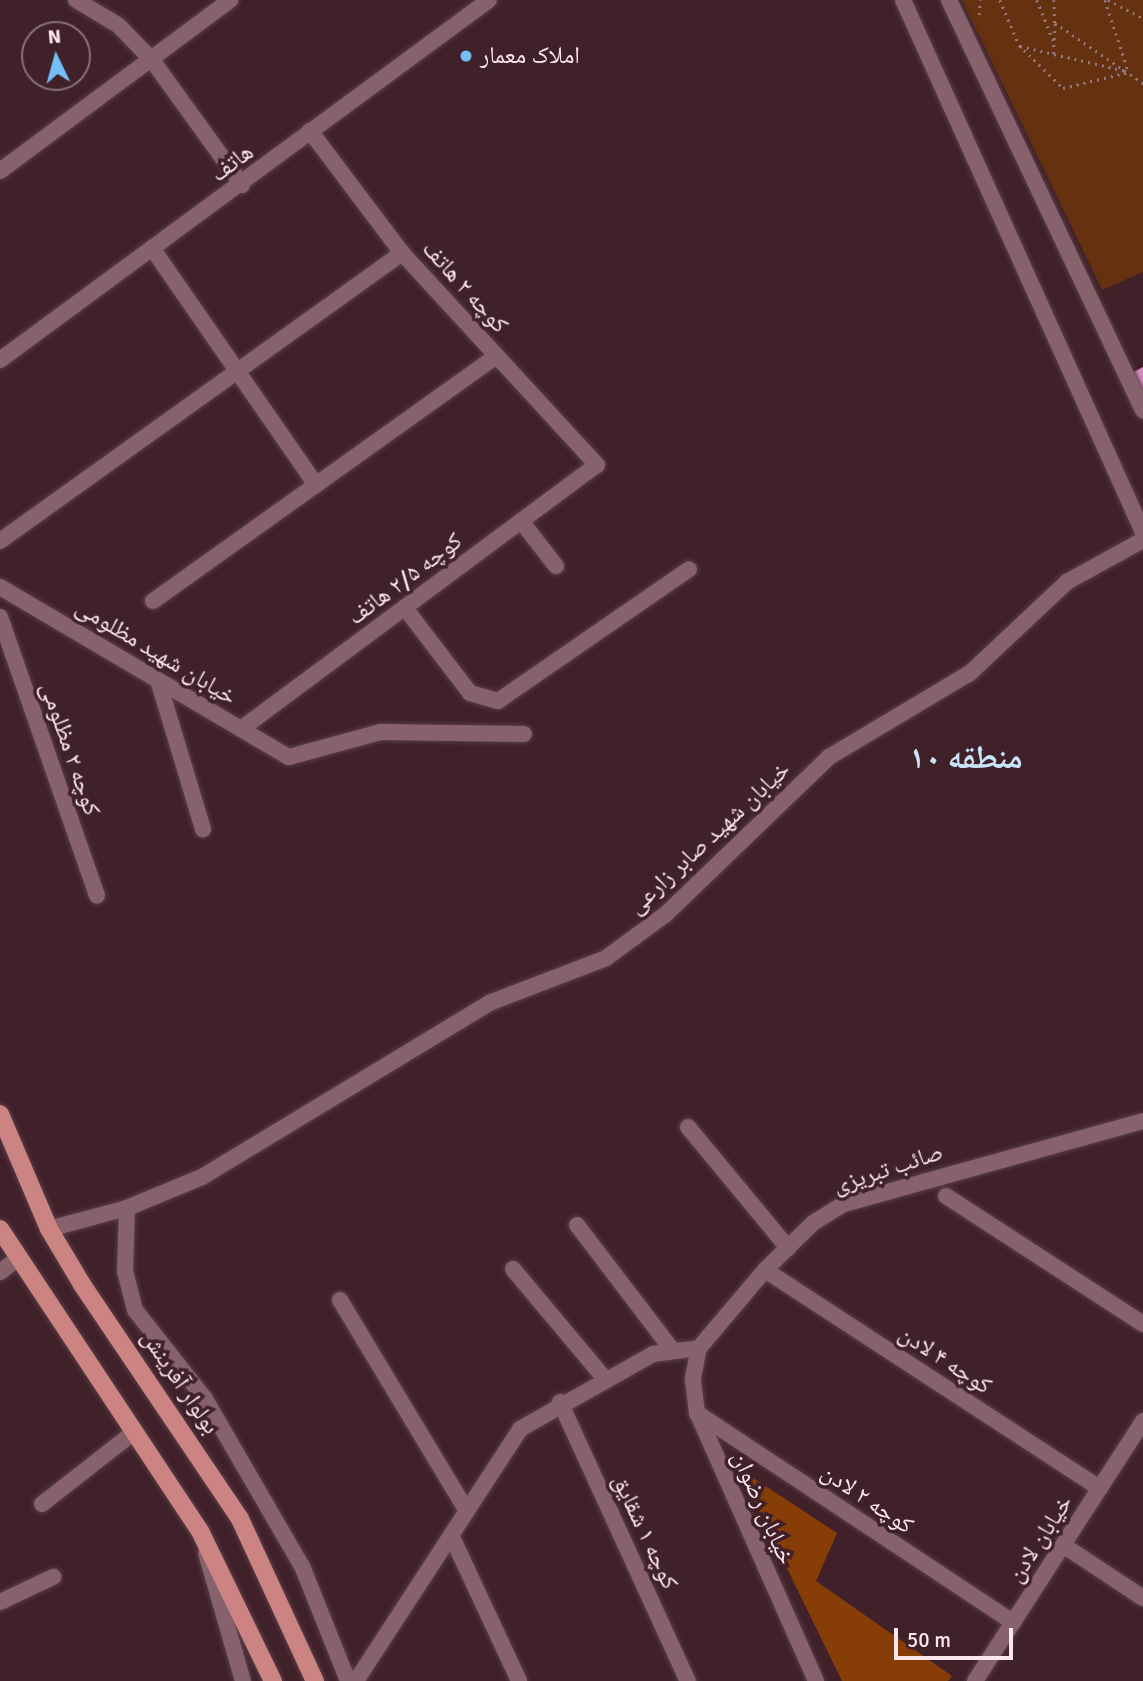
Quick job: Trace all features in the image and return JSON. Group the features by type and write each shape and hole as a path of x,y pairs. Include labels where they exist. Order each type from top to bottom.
{"main road":[{"name":"بولوار آفرینش","path":"0,1114 50,1229 240,1519 315,1681"},
{"path":"0,1229 17,1259 201,1533 273,1681"}],"street":[{"path":"76,0 118,24 152,60 242,186"},
{"path":"0,171 230,0"},
{"name":"هاتف","path":"0,360 152,248 242,186 310,131 489,0"},
{"path":"903,0 1143,532"},
{"path":"949,0 1143,411"},
{"name":"کوچه ۲ هاتف","path":"310,131 402,253 597,465"},
{"path":"152,248 316,485"},
{"path":"0,541 402,253"},
{"path":"153,601 496,356"},
{"name":"کوچه ۲/۵ هاتف","path":"241,729 597,465"},
{"path":"521,521 556,566"},
{"name":"خیابان شهید صابر زارعی","path":"50,1229 127,1208 202,1177 489,1003 606,958 666,914 829,757 970,673 1067,582 1143,540"},
{"path":"405,608 470,693 498,701 689,569"},
{"name":"خیابان شهید مظلومی","path":"0,587 289,757 381,732 524,734"},
{"name":"کوچه ۲ مظلومی","path":"0,617 97,896"},
{"path":"158,680 204,829"},
{"name":"صائب تبریزی","path":"699,1348 765,1270 833,1210 880,1190 1143,1121"},
{"path":"688,1127 788,1248"},
{"path":"946,1196 1143,1324"},
{"path":"127,1208 125,1271 135,1310 205,1399 290,1544 348,1681"},
{"path":"577,1224 673,1351"},
{"path":"0,1272 17,1259"},
{"path":"513,1269 605,1379"},
{"name":"کوچه ۴ لادن","path":"765,1270 1100,1488"},
{"path":"340,1300 467,1511"},
{"path":"356,1681 520,1429 560,1402 605,1379 673,1351 699,1348"},
{"name":"خیابان رضوان","path":"699,1348 693,1378 697,1413 816,1681"},
{"name":"کوچه ۱ شقایق","path":"560,1402 688,1681"},
{"name":"کوچه ۲ لادن","path":"697,1413 1013,1622"},
{"name":"خیابان لادن","path":"975,1681 1143,1421"},
{"path":"42,1504 135,1432"},
{"path":"201,1533 243,1681"},
{"path":"451,1535 519,1681"},
{"path":"1063,1545 1143,1598"},
{"path":"0,1602 53,1577"}],"path":[{"path":"979,15 980,0"},
{"path":"1000,0 1019,45 1063,88 1129,72"},
{"path":"1037,0 1054,42"},
{"path":"1053,54 1054,0"},
{"path":"1106,0 1129,72"},
{"path":"1106,0 1143,18"},
{"path":"1055,23 1142,82"},
{"path":"1019,45 1129,72"}],"shaded area":[{"path":"962,0 1143,0 1143,272 1102,290"},
{"path":"738,1468 837,1533 816,1581 952,1676 948,1681 842,1681"}],"building":[{"path":"1143,367 1143,392 1132,373"}],"place":[{"name":"املاک معمار","path":"466,56"}],"district":[{"name":"منطقه ۱۰","path":"966,758"}]}
